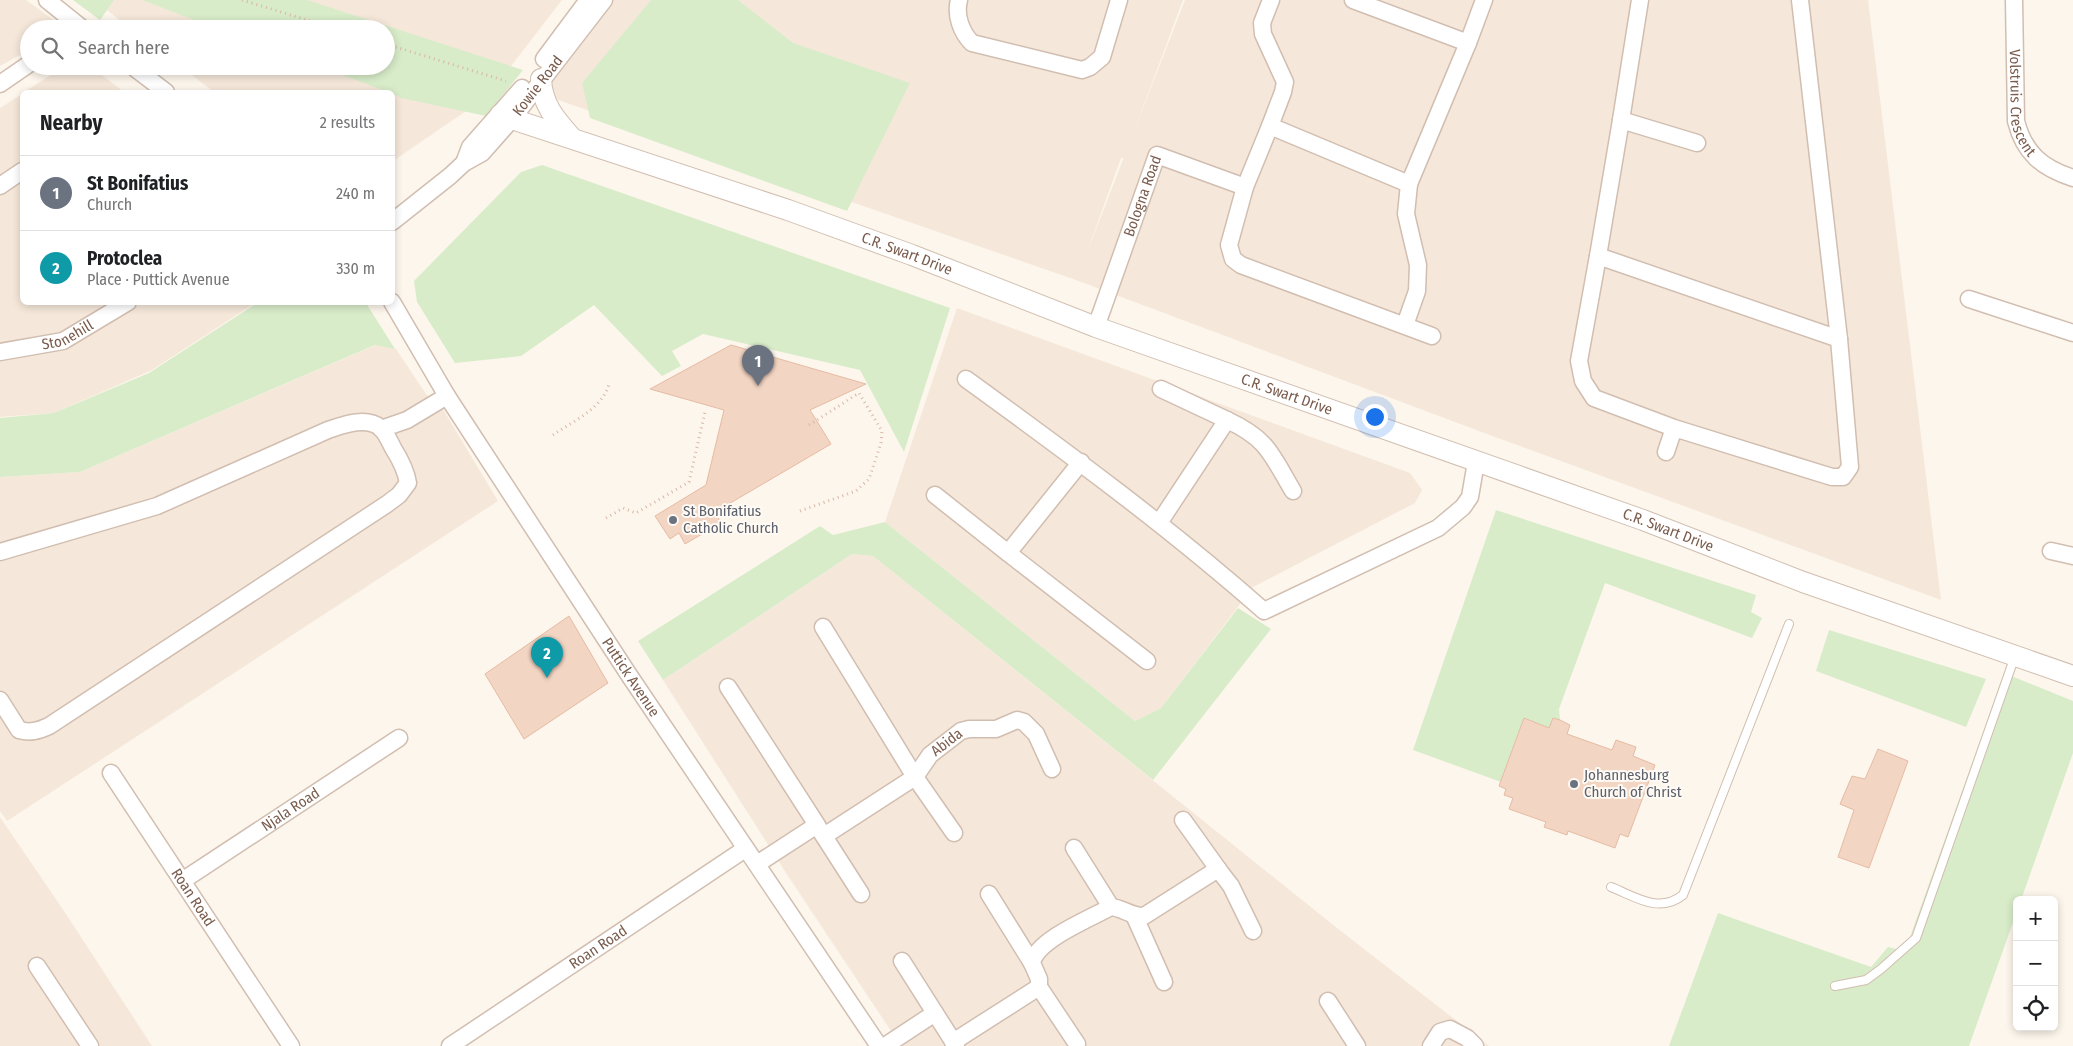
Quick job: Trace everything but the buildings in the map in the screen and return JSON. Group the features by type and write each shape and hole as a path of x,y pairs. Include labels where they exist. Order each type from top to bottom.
{"street":[{"path":"47,0 72,20"},
{"name":"Kowie Road","path":"395,220 464,163 482,153 588,0"},
{"name":"Kowie Road","path":"532,83 604,0"},
{"path":"959,0 957,6 960,24 966,38 972,43 1082,70 1090,67 1102,57 1119,0"},
{"path":"1271,0 1262,23 1263,34 1285,82 1283,92 1245,187 1229,245 1233,259 1241,264 1432,336"},
{"path":"1353,0 1468,43"},
{"path":"1405,325 1418,291 1418,264 1406,214 1409,184 1484,0"},
{"path":"1640,0 1579,360 1583,381 1594,398 1674,428 1832,477 1843,477 1850,467 1839,338 1800,0"},
{"name":"Volstruis Crescent","path":"2014,0 2016,121 2019,133 2033,156 2043,166 2073,178"},
{"path":"0,84 20,70"},
{"path":"144,75 163,90"},
{"path":"532,83 541,91 550,113 572,138"},
{"name":"C.R. Swart Drive","path":"506,117 788,210 912,255 1096,327 1643,520 1804,582 2073,676"},
{"path":"1621,120 1697,143"},
{"path":"1270,126 1409,184"},
{"name":"Bologna Road","path":"1096,327 1157,154 1245,187"},
{"path":"0,186 20,172"},
{"path":"1598,256 1839,338"},
{"path":"1970,299 2073,333"},
{"name":"Stonehill","path":"0,352 63,341 123,305"},
{"name":"Puttick Avenue","path":"394,305 447,396 629,675 879,1046"},
{"path":"966,378 1081,462 1159,523 1264,611 1438,528 1463,507 1470,497 1476,462"},
{"path":"1161,389 1245,428 1257,436 1266,446 1293,491"},
{"path":"381,429 407,420 447,396"},
{"path":"1159,523 1227,420"},
{"path":"0,552 157,506 342,426 364,422 374,424 381,429 407,474 408,484 399,495 45,728 28,732 19,730 0,700"},
{"path":"1666,452 1674,428"},
{"path":"1008,553 1081,462"},
{"path":"935,495 1147,661"},
{"path":"2051,551 2073,556"},
{"path":"823,627 915,777 954,833"},
{"path":"728,686 861,894"},
{"name":"Abida","path":"757,864 915,777 930,755 961,732 969,729 996,729 1017,720 1029,726 1036,734 1052,769"},
{"name":"Njala Road","path":"182,881 399,738"},
{"name":"Roan Road","path":"111,773 291,1046"},
{"path":"1183,820 1231,886 1254,931"},
{"path":"1074,848 1111,907"},
{"name":"Roan Road","path":"450,1046 745,849"},
{"path":"1032,963 1034,954 1047,942 1111,907 1134,915 1144,916 1218,869"},
{"path":"989,894 1032,963 1039,979 1039,987 1076,1044"},
{"path":"1134,915 1164,982"},
{"path":"902,961 955,1044 1039,987"},
{"path":"37,966 90,1046"},
{"path":"1328,1001 1357,1046"},
{"path":"885,1046 935,1013"},
{"path":"1431,1046 1440,1032 1450,1029 1467,1038 1475,1046"}],"lane":[{"path":"1611,887 1659,905 1668,904 1683,895 1789,624"},
{"path":"1835,986 1866,980 1916,938 2015,655"}],"path":[{"path":"242,0 307,20"},
{"path":"395,46 532,83"},
{"path":"553,435 597,405 604,398 610,384"},
{"path":"800,510 856,492 869,479 881,442 882,431 859,393 806,427"},
{"path":"606,518 624,508 636,514 689,482 705,412"}],"shaded area":[{"path":"0,0 26,0 54,20 20,20 20,55 0,66"},
{"path":"94,0 562,0 488,96 395,160 395,90 211,90 192,75 395,75 395,20 120,20"},
{"path":"611,0 1183,0 1133,135 1185,0 1868,0 1941,600 1495,437 1076,280 538,93","holes":["1121,158 1124,158 1086,255"]},
{"path":"51,75 102,75 121,90 27,90"},
{"path":"20,95 20,305 252,305 152,370 54,413 0,417 0,108"},
{"path":"957,308 1410,473 1422,490 1415,503 1253,587 1161,708 1135,721 885,522"},
{"path":"376,345 396,349 426,394 444,411 498,501 7,821 0,811 0,477 80,472"},
{"path":"852,554 873,556 1337,928 1489,1046 901,1046 788,876 663,680"},
{"path":"0,817 66,914 152,1046 0,1046"}],"green space":[{"path":"73,0 114,0 100,20"},
{"path":"142,0 307,0 369,20 194,20"},
{"path":"651,0 738,0 793,43 910,83 847,211 590,118 582,83"},
{"path":"395,29 523,70 486,116 401,98 395,95 395,90 383,90 342,75 395,75"},
{"path":"542,165 950,308 904,452 860,370 703,334 672,351 681,366 662,376 594,305 521,356 455,363 417,302 414,281 521,172"},
{"path":"254,305 367,305 395,349 375,345 80,472 0,477 0,418 54,413 149,373"},
{"path":"1496,510 1756,595 1751,612 1762,618 1752,638 1605,583 1559,709 1560,720 1549,728 1524,719 1501,782 1413,750"},
{"path":"885,522 1135,721 1161,708 1238,608 1271,629 1153,780 873,556 852,554 663,680 638,641 820,526 833,535"},
{"path":"1829,630 1986,679 1966,727 1816,671"},
{"path":"2004,673 2073,701 2073,753 2022,896 2013,896 2013,922 1969,1046 1669,1046 1718,913 1871,967 1888,947 1905,951"}],"place":[{"name":"St Bonifatius","path":"758,386"},
{"name":"St Bonifatius Catholic Church","path":"673,520"},
{"name":"Protoclea","path":"547,678"},
{"name":"Johannesburg Church of Christ","path":"1574,784"}]}
